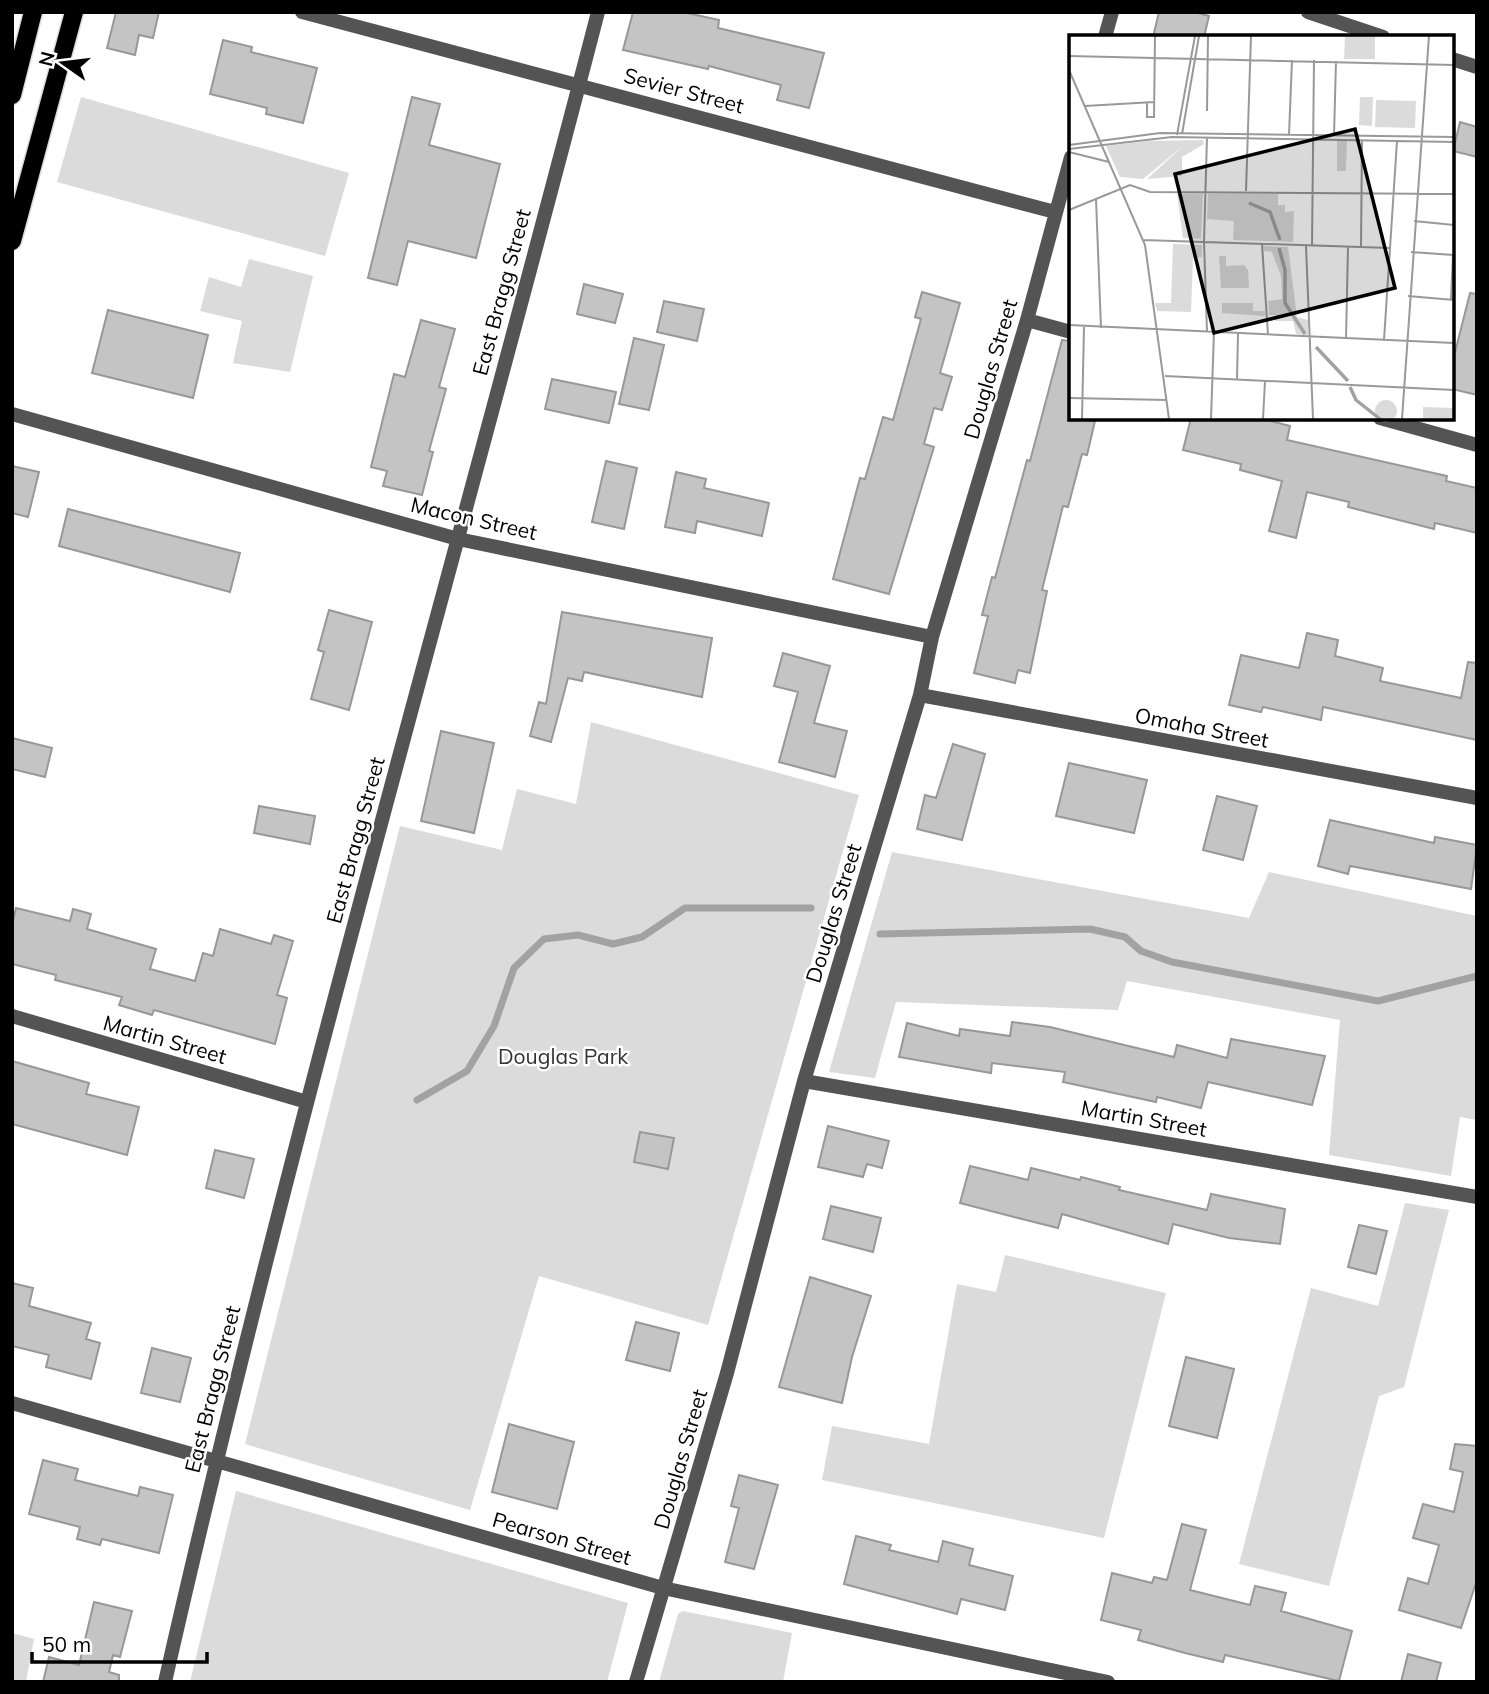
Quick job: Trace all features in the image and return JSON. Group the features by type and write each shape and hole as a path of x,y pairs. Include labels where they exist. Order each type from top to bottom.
{"main road":[{"path":"12,95 33,12"},
{"path":"12,241 17,204 74,12"}],"street":[{"name":"Sevier Street","path":"302,12 1055,212"},
{"name":"East Bragg Street","path":"164,1682 215,1462 307,1102 598,12"},
{"path":"1106,35 1112,12"},
{"path":"1308,12 1377,35"},
{"path":"1454,60 1477,67"},
{"name":"Douglas Street","path":"636,1682 727,1373 804,1081 920,695 932,637 1027,320 1069,165"},
{"path":"1027,320 1069,331"},
{"name":"Macon Street","path":"12,414 458,538 932,637"},
{"path":"1387,420 1477,445"},
{"name":"Omaha Street","path":"920,695 1477,798"},
{"name":"Martin Street","path":"12,1016 307,1102"},
{"name":"Martin Street","path":"804,1081 1477,1197"},
{"name":"Pearson Street","path":"12,1403 663,1588 1108,1682"}],"green space":[{"path":"81,97 349,173 325,256 57,182"},
{"path":"249,259 313,276 290,372 233,363 242,321 200,311 209,277 241,287"},
{"name":"Douglas Park","path":"591,722 859,795 708,1325 539,1276 470,1510 245,1444 400,826 502,850 517,789 576,804"},
{"path":"892,852 1249,918 1269,872 1477,916 1477,1120 1460,1117 1451,1176 1329,1155 1340,1020 1127,981 1118,1010 896,1002 875,1078 829,1072"},
{"path":"1405,1203 1449,1210 1404,1387 1379,1396 1329,1586 1239,1564 1311,1288 1378,1306"},
{"path":"1005,1255 1166,1293 1104,1538 822,1480 832,1426 929,1444 957,1284 996,1292"},
{"path":"236,1491 628,1603 607,1682 190,1682"},
{"path":"683,1611 792,1633 783,1682 659,1682 678,1614"},
{"path":"12,1633 34,1639 26,1682 12,1682"}],"building":[{"path":"116,12 159,12 153,38 139,35 135,55 107,48"},
{"path":"633,12 683,12 719,20 718,28 824,53 809,108 777,100 781,85 709,66 708,69 623,50"},
{"path":"1159,12 1194,12 1209,16 1204,35 1153,35"},
{"path":"223,40 252,47 251,52 317,68 303,123 266,114 267,108 210,94"},
{"path":"412,97 440,104 429,145 500,164 476,258 408,241 397,285 368,278"},
{"path":"1460,122 1477,127 1477,157 1454,151"},
{"path":"584,284 623,294 615,323 577,314"},
{"path":"922,292 960,303 940,373 952,377 942,410 934,408 924,444 934,447 889,594 833,579 860,478 865,479 883,417 893,420 921,319 915,317"},
{"path":"1470,293 1477,294 1477,395 1454,389 1454,356"},
{"path":"664,301 704,309 697,341 657,332"},
{"path":"108,310 208,335 193,398 92,373"},
{"path":"421,320 455,329 439,387 446,389 429,451 433,452 422,495 383,486 387,471 371,467 394,374 405,377"},
{"path":"634,338 664,345 649,410 619,404"},
{"path":"1062,340 1069,341 1069,420 1095,421 1087,455 1082,454 1068,507 1063,506 1042,590 1047,591 1030,673 1018,670 1015,683 974,673 988,616 982,615 992,577 995,578 1027,460 1030,461"},
{"path":"552,379 616,392 609,423 545,409"},
{"path":"1190,420 1267,420 1290,426 1287,440 1447,476 1446,481 1477,488 1477,533 1435,523 1434,529 1348,507 1349,502 1307,492 1296,538 1269,531 1282,481 1240,470 1241,464 1183,450"},
{"path":"606,461 637,468 624,529 592,522"},
{"path":"12,466 39,472 28,517 12,513"},
{"path":"676,472 706,479 704,488 769,503 762,536 697,521 695,533 665,527"},
{"path":"68,509 240,553 230,592 59,546"},
{"path":"329,610 372,622 349,710 311,699 324,652 318,650"},
{"path":"562,612 712,638 702,697 584,672 582,681 568,678 551,742 530,736 539,702 546,704"},
{"path":"1307,633 1338,640 1335,656 1383,668 1380,681 1461,698 1468,662 1477,663 1477,740 1323,707 1321,720 1263,707 1261,712 1229,705 1241,655 1299,668"},
{"path":"783,653 830,666 814,723 847,731 835,777 779,762 798,692 774,686"},
{"path":"441,731 494,743 474,833 421,821"},
{"path":"12,738 52,748 45,777 12,769"},
{"path":"953,744 985,754 962,840 917,829 925,795 936,798"},
{"path":"1069,763 1147,780 1134,833 1056,816"},
{"path":"1217,796 1257,806 1243,860 1203,850"},
{"path":"259,806 315,816 310,844 254,833"},
{"path":"1330,820 1434,843 1435,837 1477,845 1471,889 1350,866 1348,874 1318,866"},
{"path":"16,908 70,921 73,909 91,914 87,929 156,949 150,969 195,981 203,953 213,956 220,929 271,944 274,935 293,941 277,995 287,998 275,1044 154,1010 152,1015 119,1005 122,997 55,980 56,975 12,964 12,925"},
{"path":"1012,1022 1050,1027 1174,1057 1177,1045 1227,1058 1231,1039 1325,1056 1312,1105 1208,1082 1201,1108 1157,1097 1156,1102 1063,1082 1065,1072 992,1063 991,1073 899,1057 907,1023 959,1036 960,1029 1010,1036"},
{"path":"12,1061 89,1083 86,1094 139,1107 127,1155 12,1124"},
{"path":"828,1126 889,1141 882,1168 867,1164 863,1177 818,1167"},
{"path":"640,1132 674,1138 668,1169 634,1162"},
{"path":"215,1150 254,1159 244,1198 206,1188"},
{"path":"970,1166 1028,1180 1031,1168 1080,1180 1081,1177 1120,1187 1119,1190 1207,1210 1211,1194 1285,1209 1280,1244 1229,1238 1173,1224 1168,1244 1062,1214 1058,1228 1018,1218 960,1203"},
{"path":"831,1206 881,1218 873,1252 823,1239"},
{"path":"1359,1225 1387,1231 1376,1274 1348,1267"},
{"path":"810,1277 871,1296 852,1357 842,1403 779,1387"},
{"path":"12,1283 33,1288 29,1306 91,1323 86,1339 100,1343 91,1379 46,1367 49,1355 12,1346"},
{"path":"636,1322 679,1333 670,1371 626,1360"},
{"path":"152,1348 191,1358 180,1402 141,1393"},
{"path":"1186,1357 1234,1369 1217,1438 1169,1426"},
{"path":"509,1424 574,1442 557,1509 492,1492"},
{"path":"1455,1444 1477,1446 1477,1580 1461,1628 1399,1610 1408,1578 1428,1584 1439,1545 1413,1538 1423,1504 1454,1512 1463,1472 1450,1469"},
{"path":"43,1460 78,1469 75,1480 138,1496 140,1487 173,1495 159,1553 102,1539 100,1545 77,1539 80,1527 29,1514"},
{"path":"739,1475 778,1485 754,1569 725,1562 739,1508 731,1506"},
{"path":"1182,1524 1206,1530 1190,1590 1250,1605 1255,1586 1286,1593 1281,1611 1352,1631 1339,1681 1225,1655 1223,1662 1185,1653 1138,1640 1141,1630 1101,1620 1112,1573 1152,1583 1154,1577 1167,1580"},
{"path":"856,1536 891,1545 889,1550 938,1562 943,1541 973,1549 969,1565 1013,1576 1005,1610 961,1599 957,1614 844,1584"},
{"path":"94,1602 132,1611 120,1657 113,1655 109,1672 119,1675 119,1682 43,1682 49,1657 79,1665"},
{"path":"1408,1654 1441,1663 1436,1682 1401,1682"}],"waterway":[{"path":"417,1100 467,1071 494,1026 514,968 544,939 578,935 613,944 642,937 685,908 811,908"},
{"path":"880,934 1090,929 1125,937 1141,951 1172,962 1378,1001 1477,976"}]}
